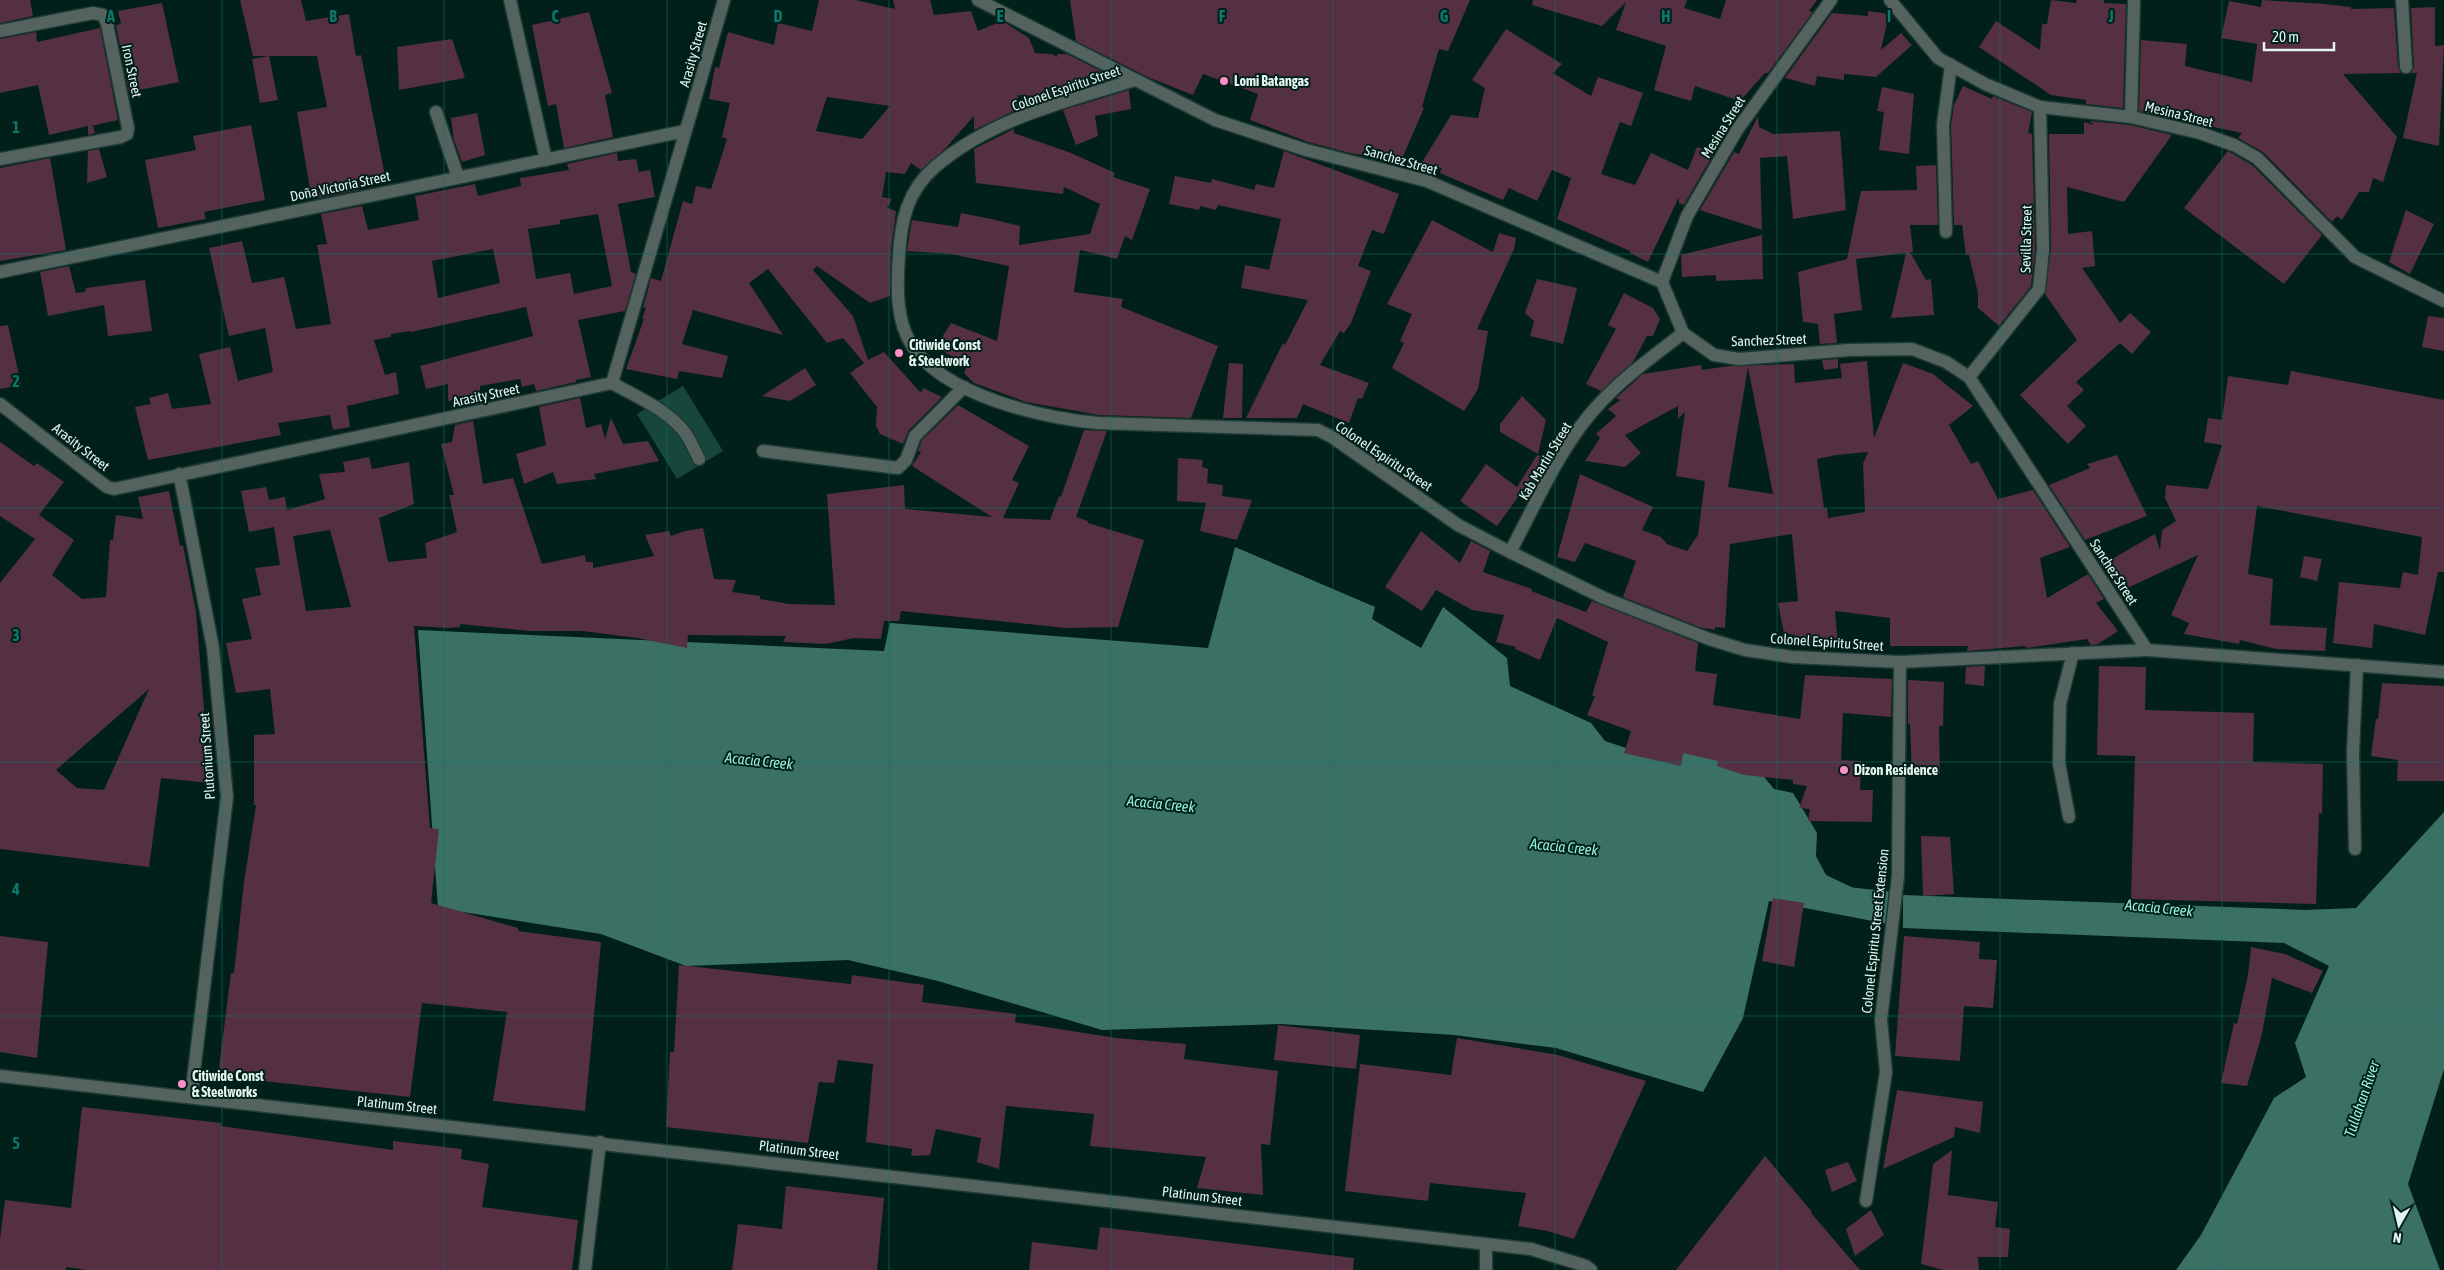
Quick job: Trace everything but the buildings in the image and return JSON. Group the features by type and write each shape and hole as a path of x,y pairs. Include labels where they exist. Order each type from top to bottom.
{"street":[{"path":"510,0 546,160"},
{"name":"Arasity Street","path":"0,404 107,487 114,489 612,384 724,0"},
{"name":"Sanchez Street","path":"978,0 1224,123 1306,150 1427,181 1662,282"},
{"name":"Mesina Street","path":"1662,282 1687,216 1737,130 1831,0"},
{"name":"Mesina Street","path":"1890,0 1938,58 1985,84 2040,107 2131,117 2200,133 2234,145 2257,158 2355,257 2444,301"},
{"path":"2131,117 2134,0"},
{"path":"2402,0 2406,67"},
{"name":"Iron Street","path":"0,31 93,13 103,15 107,24 128,128 127,134 121,137 0,159"},
{"path":"1946,232 1943,125 1951,64"},
{"name":"Colonel Espiritu Street","path":"1135,80 1043,108 959,148 934,168 913,194 902,221 900,238 898,281 902,318 913,348 932,366 964,387 1010,407 1066,420 1098,423 1318,430 1332,437 1458,524 1510,552 1604,598 1709,639 1745,650 1792,657 1900,662 2147,650"},
{"name":"Sevilla Street","path":"1969,377 2039,289 2043,250 2040,107"},
{"path":"436,112 458,177"},
{"name":"Doña Victoria Street","path":"0,272 685,132"},
{"path":"1662,282 1683,333"},
{"name":"Sanchez Street","path":"1683,333 1714,355 1739,359 1849,350 1912,349 1946,362 1969,377 2147,650"},
{"name":"Kab Martin Street","path":"1510,552 1569,445 1600,403 1630,374 1683,333"},
{"path":"612,384 644,400 675,422 686,434 699,459"},
{"path":"763,451 898,468 906,460 916,436 964,387"},
{"name":"Plutonium Street","path":"179,474 213,648 227,798 191,1097"},
{"path":"2147,650 2444,672"},
{"path":"2069,817 2059,763 2060,704 2073,654"},
{"name":"Colonel Espiritu Street Extension","path":"1866,1201 1886,1072 1881,1020 1898,876 1900,662"},
{"path":"2355,849 2353,752 2357,665"},
{"name":"Platinum Street","path":"0,1076 600,1142 1531,1249 1586,1266 1591,1270"},
{"path":"584,1270 600,1142"},
{"path":"1486,1244 1486,1270"}],"shaded area":[{"path":"683,386 723,451 677,479 637,414"}],"water":[{"path":"1235,547 1375,607 1372,619 1421,648 1443,607 1507,658 1510,686 1591,723 1605,741 1635,751 1744,753 1774,789 1793,793 1817,833 1816,856 1826,875 1866,894 1891,894 1888,924 1769,901 1743,1018 1703,1092 1556,1048 1454,1035 1281,1024 1102,1030 938,981 848,960 686,966 601,934 438,908 418,630 884,651 890,623 1208,648"},
{"name":"Tullahan River","path":"2444,812 2444,1069 2408,1184 2440,1270 2176,1270 2201,1235 2274,1098 2306,1077 2295,1043 2329,966 2284,943 1903,928 1903,895 2305,910 2356,908"}],"waterway":[{"name":"Acacia Creek","path":"1852,891 1889,895"}],"place":[{"name":"Lomi Batangas","path":"1224,81"},
{"name":"Citiwide Const & Steelwork","path":"899,353"},
{"name":"Dizon Residence","path":"1844,770"},
{"name":"Citiwide Const & Steelworks","path":"182,1084"}]}
